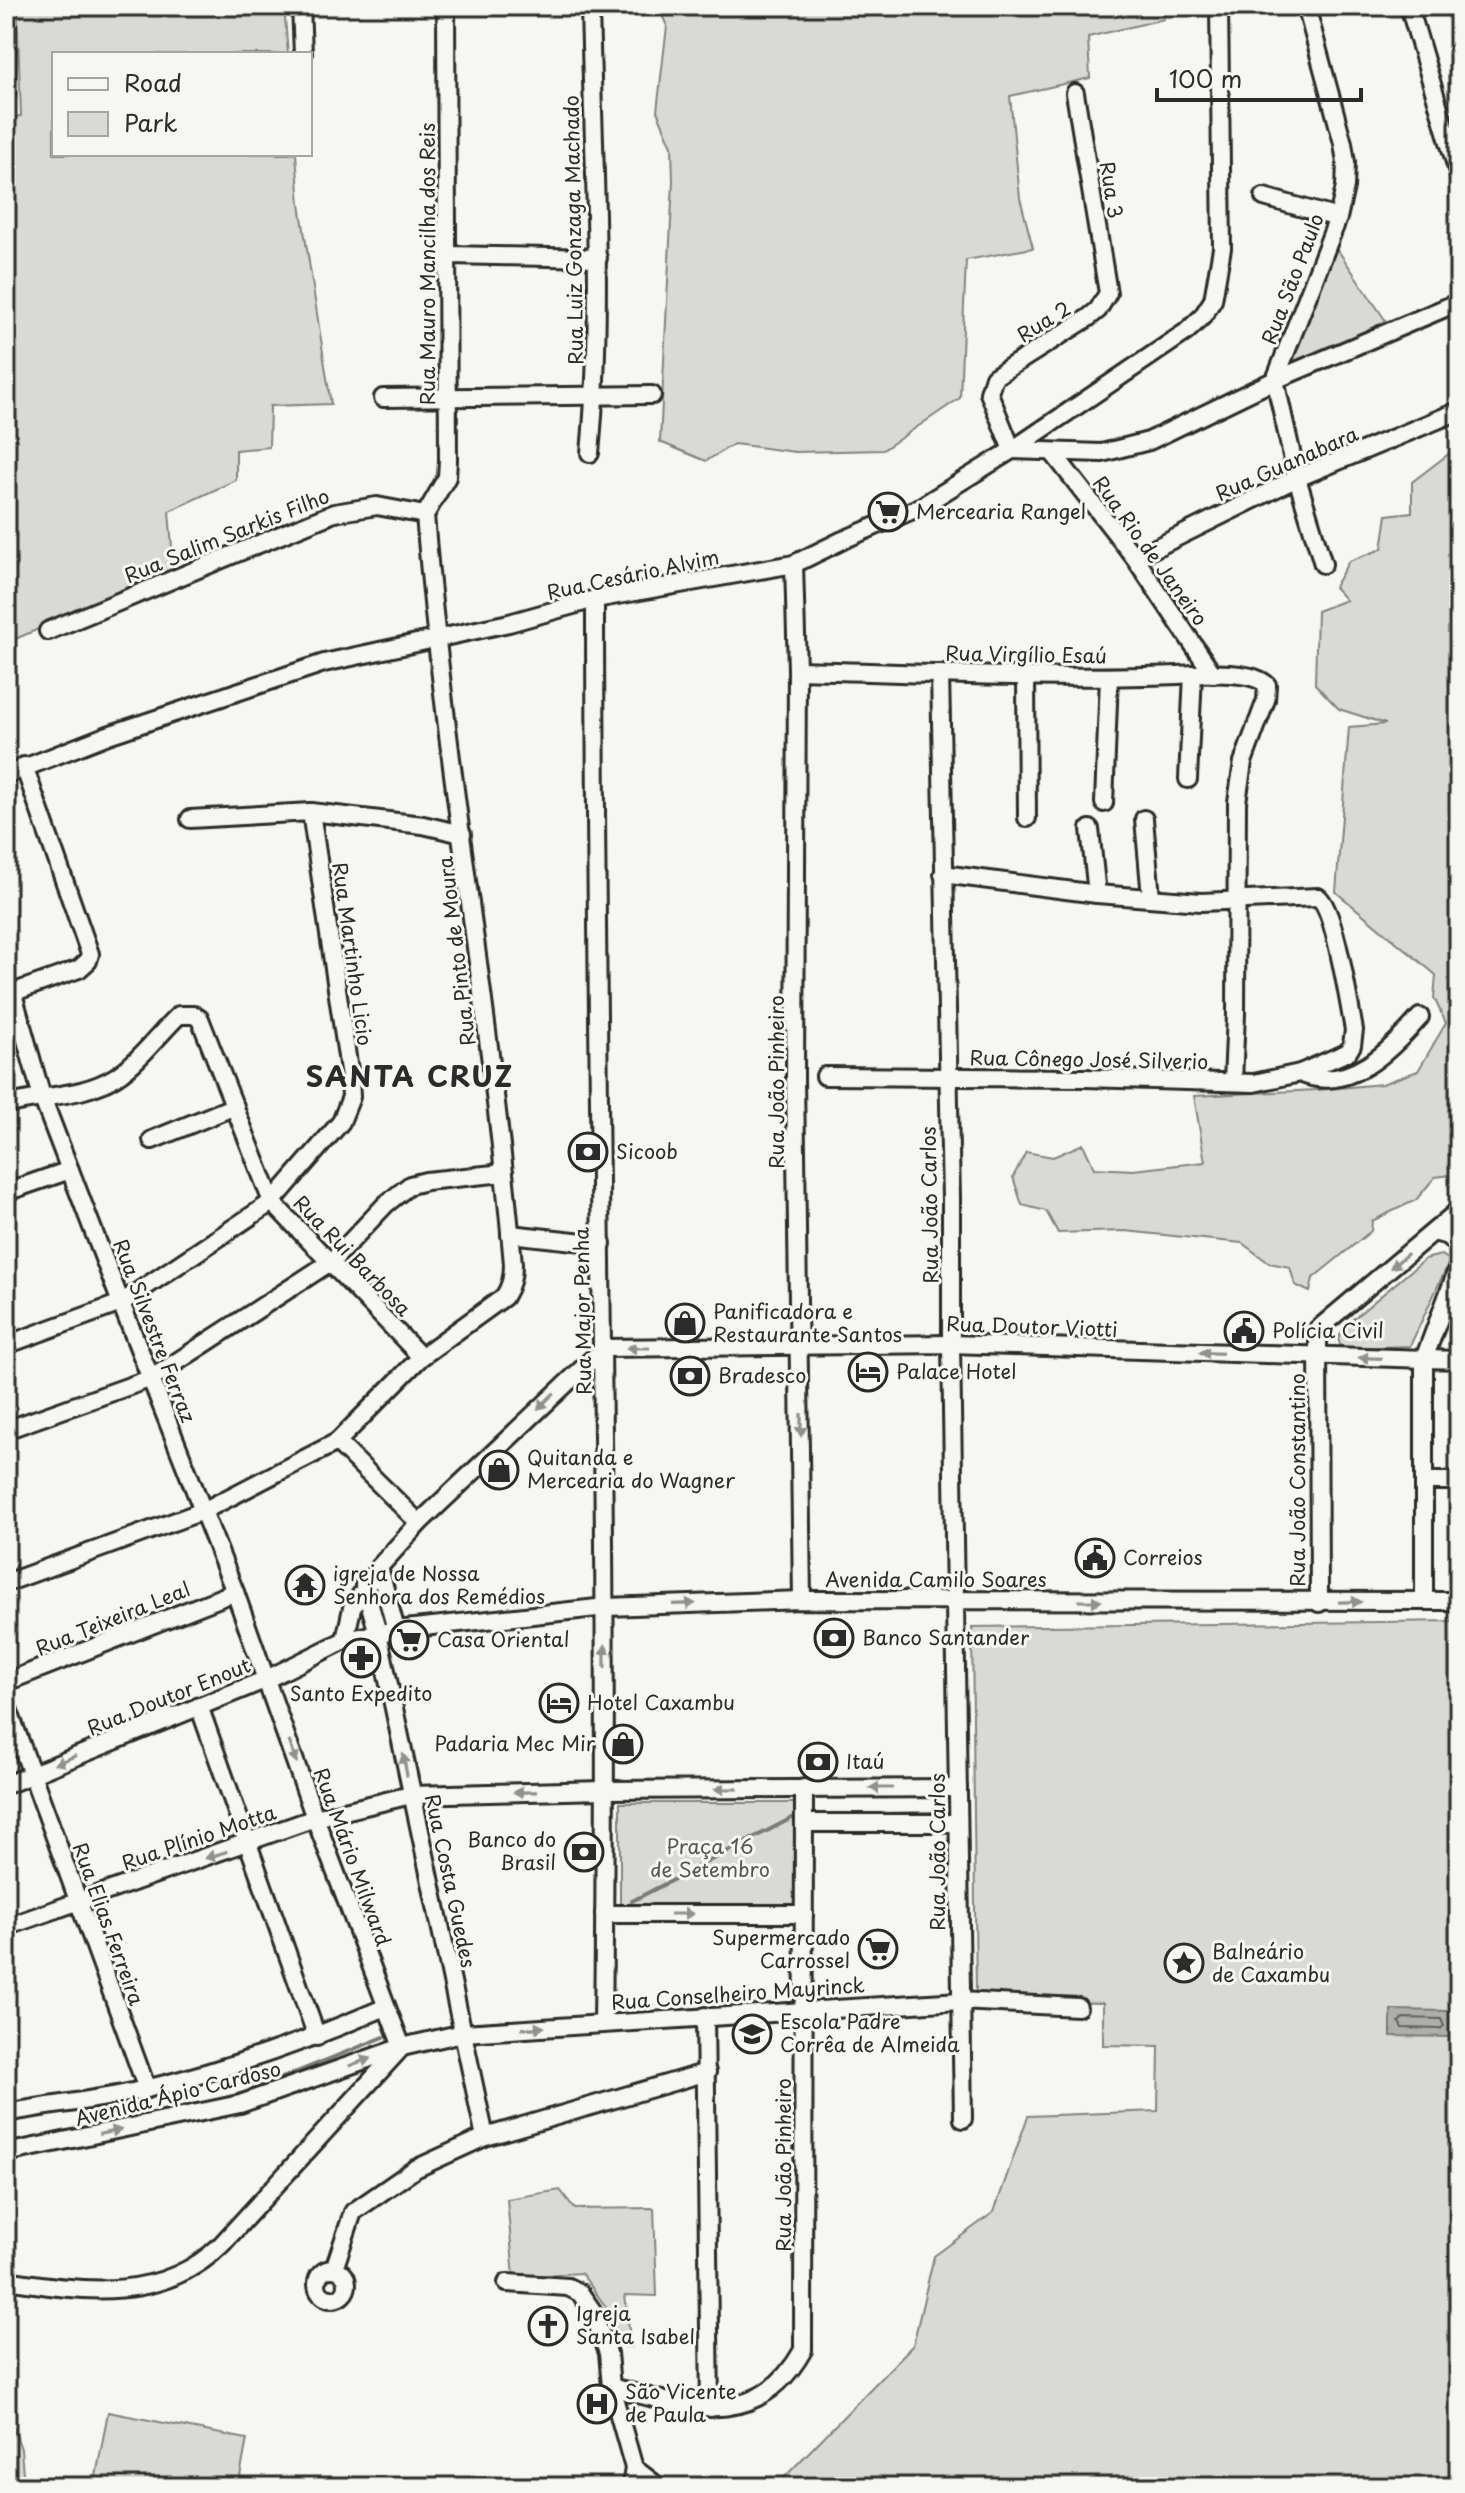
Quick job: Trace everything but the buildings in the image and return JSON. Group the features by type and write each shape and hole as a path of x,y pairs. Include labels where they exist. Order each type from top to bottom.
{"street":[{"path":"6,95 7,6"},
{"path":"301,6 303,52"},
{"name":"Rua Mauro Mancilha dos Reis","path":"425,515 447,477 446,6"},
{"name":"Rua Luiz Gonzaga Machado","path":"590,6 598,258 595,397 590,453"},
{"name":"Rua Cesário Alvim","path":"6,775 24,766 324,663 509,623 595,599 794,564 920,507 1012,450 1186,332 1202,317 1213,300 1222,248 1219,6"},
{"name":"Rua São Paulo","path":"1275,380 1338,218 1345,187 1345,153 1306,6"},
{"path":"1409,6 1459,176"},
{"name":"Rua 3","path":"1075,93 1108,293"},
{"path":"1264,197 1338,218"},
{"path":"448,255 598,258"},
{"name":"Rua 2","path":"1012,450 989,393 994,377 1088,318 1098,310 1108,293"},
{"path":"1012,450 1102,453 1149,441 1275,380 1459,302"},
{"path":"1275,380 1297,478 1323,564"},
{"path":"383,398 652,395"},
{"name":"Rua Guanabara","path":"1135,558 1297,478 1459,411"},
{"name":"Rua Rio de Janeiro","path":"1053,453 1135,558 1213,674"},
{"name":"Rua Salim Sarkis Filho","path":"48,631 334,513 377,506 425,515"},
{"name":"Rua Pinto de Moura","path":"6,1583 203,1511 337,1442 421,1357 504,1297 513,1276 504,1173 435,637 425,515"},
{"name":"Rua João Pinheiro","path":"794,564 797,670 795,1077 802,1600"},
{"name":"Rua Major Penha","path":"595,599 595,829 606,1607 603,2023"},
{"name":"Rua Virgílio Esaú","path":"797,670 1109,677 1213,674 1253,676 1262,680 1268,691 1243,762 1235,825 1236,902"},
{"name":"Rua João Carlos","path":"940,674 963,2119"},
{"path":"1188,779 1193,674"},
{"path":"1026,676 1027,818"},
{"path":"1104,803 1109,677"},
{"path":"9,994 79,969 88,961 89,946 24,766"},
{"path":"190,819 311,812 423,825 462,834"},
{"name":"Rua Martinho Licio","path":"6,1345 121,1303 272,1202 341,1122 351,1097 311,812"},
{"path":"1144,819 1151,897"},
{"path":"1090,829 1097,894"},
{"path":"943,874 1097,894 1236,902 1233,1081"},
{"name":"Rua Cônego José Silverio","path":"825,1076 1273,1080 1300,1073 1348,1052 1354,1030 1333,926 1322,900 1309,896 1236,902"},
{"name":"Rua Silvestre Ferraz","path":"9,994 42,1097 267,1679"},
{"name":"Rua Rui Barbosa","path":"42,1097 78,1092 116,1077 179,1015 194,1015 205,1027 272,1202 421,1357"},
{"path":"1300,1073 1325,1079 1363,1068 1394,1046 1420,1017"},
{"path":"6,1105 42,1097"},
{"path":"152,1140 235,1106"},
{"path":"6,1192 70,1170"},
{"path":"6,1430 152,1378 332,1261 386,1204 410,1185 504,1173"},
{"path":"1290,1356 1459,1210"},
{"path":"1434,1232 1448,1236 1459,1248"},
{"path":"510,1234 602,1244"},
{"path":"1424,1601 1424,1359 1459,1265"},
{"path":"1438,1319 1459,1304"},
{"name":"Rua João Constantino","path":"1318,1329 1319,1603"},
{"name":"Rua Doutor Viotti","path":"604,1348 951,1344 1459,1360"},
{"path":"345,1640 352,1608 364,1585 379,1567 419,1523 604,1348"},
{"path":"337,1442 419,1523"},
{"path":"1425,1481 1459,1481"},
{"path":"379,1567 396,1630"},
{"name":"Rua Costa Guedes","path":"364,1585 378,1633 485,2137"},
{"name":"Rua Teixeira Leal","path":"6,1682 235,1592"},
{"name":"Avenida Camilo Soares","path":"396,1630 606,1607 802,1600 1459,1601"},
{"name":"Rua Doutor Enout","path":"6,1785 267,1679 345,1640 396,1630"},
{"name":"Rua Mário Milward","path":"267,1679 315,1818 402,2047"},
{"name":"Rua Elias Ferreira","path":"6,1703 147,2089"},
{"path":"199,1706 317,2037"},
{"name":"Rua João Pinheiro","path":"710,2408 735,2405 765,2392 787,2376 803,2350 804,1788"},
{"name":"Rua Plínio Motta","path":"6,1927 77,1900 247,1845 315,1818 411,1795 603,1790 958,1788"},
{"path":"804,1823 957,1823"},
{"path":"604,1914 804,1914"},
{"name":"Rua Conselheiro Mayrinck","path":"402,2047 463,2033 804,2009 960,2001 1078,2007"},
{"name":"Avenida Ápio Cardoso","path":"6,2113 147,2089 248,2062 386,2007"},
{"path":"611,2387 691,2408 710,2408 705,2016"},
{"path":"6,2280 92,2291 126,2289 171,2279 194,2267 221,2245 402,2047"},
{"name":"Avenida Ápio Cardoso","path":"6,2153 240,2104 402,2047"},
{"path":"334,2269 349,2220 361,2204 415,2169 485,2137 707,2072"},
{"path":"507,2283 568,2287 580,2293 592,2310 608,2353 611,2387 634,2468 631,2487"},
{"path":"634,2468 659,2485"}],"green space":[{"path":"17,6 284,6 288,52 52,52 52,156 296,156 300,204 331,404 270,406 269,447 236,450 236,480 169,511 174,571 6,643 6,117 21,116"},
{"path":"658,6 1163,6 1164,19 1088,37 1090,78 1010,96 1020,198 1033,248 966,260 960,398 883,450 795,452 734,444 706,461 660,442 673,181 672,146 657,111 667,26"},
{"path":"1335,246 1386,321 1286,370"},
{"path":"1459,446 1459,1174 1435,1177 1416,1200 1372,1221 1371,1231 1313,1278 1310,1292 1295,1285 1290,1267 1269,1263 1242,1243 1125,1231 1058,1233 1046,1211 1022,1205 1013,1177 1026,1152 1053,1157 1083,1144 1094,1168 1133,1170 1205,1162 1194,1096 1382,1084 1418,1071 1446,1023 1434,998 1436,975 1336,892 1349,727 1386,724 1339,709 1315,684 1317,611 1346,600 1334,587 1349,561 1382,549 1387,515 1412,512 1412,482"},
{"path":"1441,1255 1450,1260 1410,1346 1347,1348 1340,1345 1338,1338 1346,1325 1425,1259"},
{"path":"1459,1621 1459,2487 775,2487 913,2345 934,2256 994,2212 1028,2116 1158,2111 1159,2046 1103,2045 1103,2003 976,2000 972,1627"},
{"name":"Praça 16 de Setembro","path":"620,1803 802,1803 798,1914 620,1914"},
{"path":"560,2190 575,2209 654,2208 657,2296 625,2295 631,2347 622,2346 609,2311 581,2273 514,2277 507,2199"},
{"path":"6,2406 21,2449 24,2487 6,2487"},
{"path":"108,2412 247,2439 238,2487 94,2487"}],"water":[{"path":"1391,2010 1452,2011 1452,2037 1391,2036"}],"waterway":[{"path":"825,1815 932,1813"},
{"path":"632,1901 792,1818"},
{"path":"207,2103 244,2093 384,2037"},
{"path":"6,2144 34,2139"}],"place":[{"name":"Mercearia Rangel","path":"888,512"},
{"name":"Sicoob","path":"588,1152"},
{"name":"Panificadora e Restaurante Santos","path":"685,1323"},
{"name":"Polícia Civil","path":"1244,1331"},
{"name":"Palace Hotel","path":"868,1372"},
{"name":"Bradesco","path":"690,1376"},
{"name":"Quitanda e Mercearia do Wagner","path":"499,1470"},
{"name":"Correios","path":"1095,1558"},
{"name":"igreja de Nossa Senhora dos Remédios","path":"305,1585"},
{"name":"Banco Santander","path":"834,1638"},
{"name":"Casa Oriental","path":"409,1640"},
{"name":"Santo Expedito","path":"361,1658"},
{"name":"Hotel Caxambu","path":"559,1703"},
{"name":"Padaria Mec Mir","path":"623,1744"},
{"name":"Itaú","path":"818,1762"},
{"name":"Banco do Brasil","path":"584,1852"},
{"name":"Supermercado Carrossel","path":"878,1949"},
{"name":"Balneário de Caxambu","path":"1184,1963"},
{"name":"Escola Padre Corrêa de Almeida","path":"752,2034"},
{"name":"Igreja Santa Isabel","path":"548,2326"},
{"name":"São Vicente de Paula","path":"597,2404"}],"district":[{"name":"SANTA CRUZ","path":"410,1077"}]}
